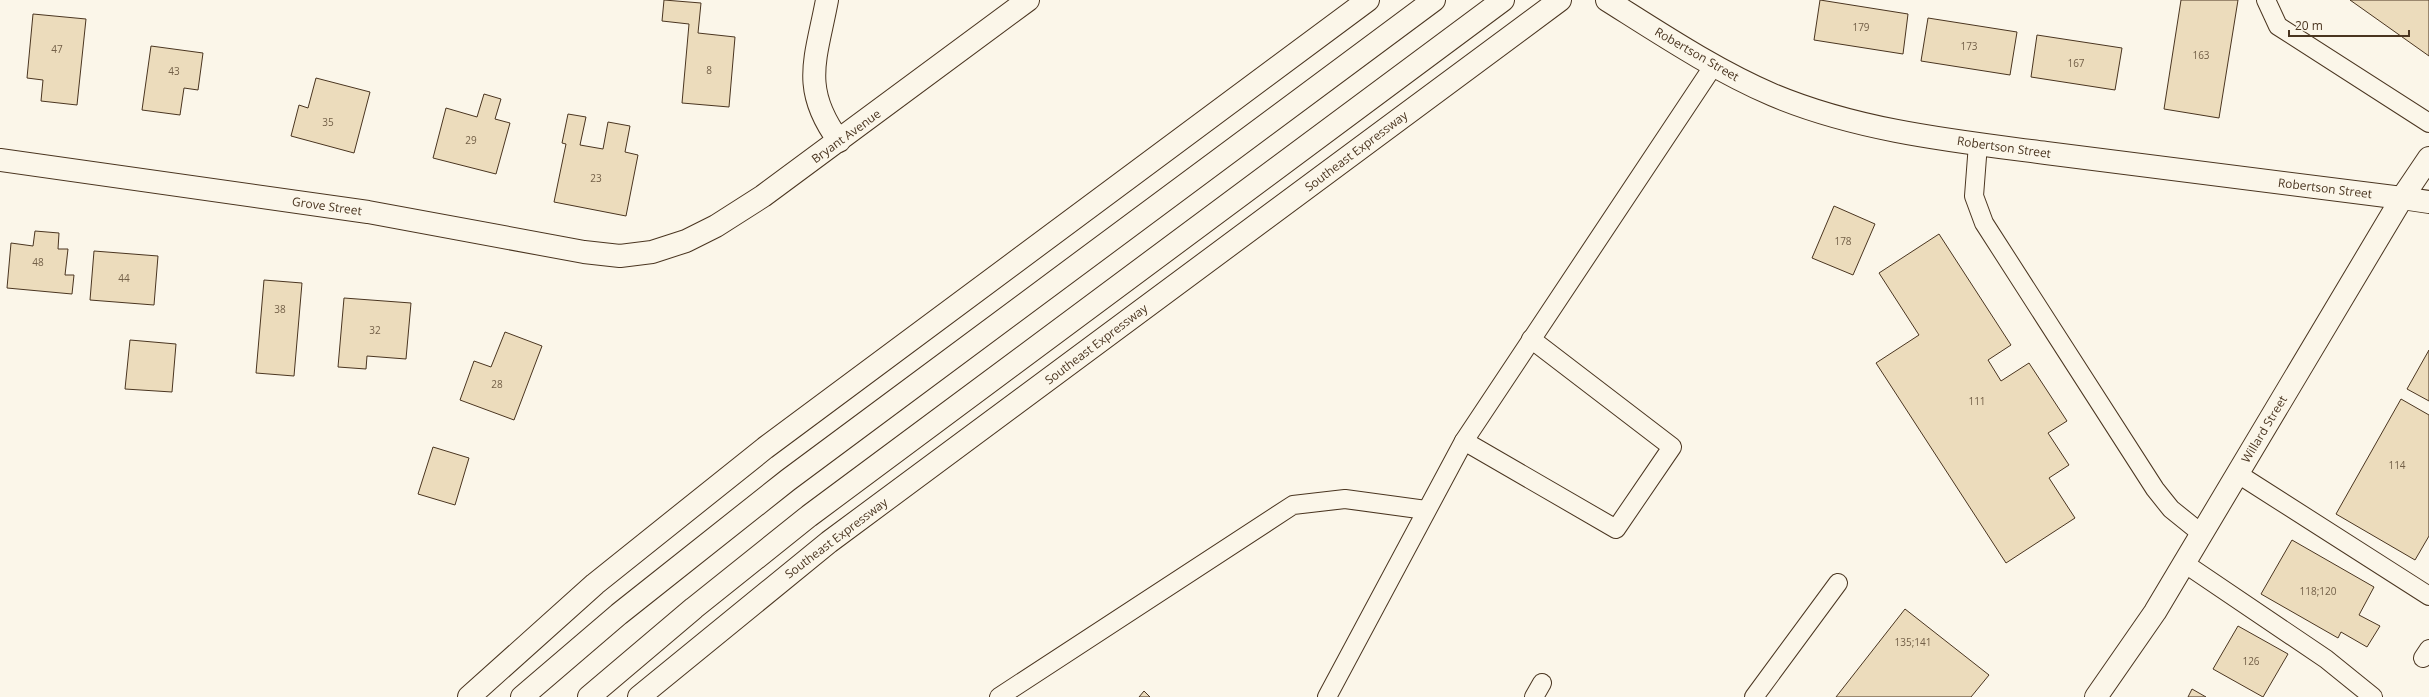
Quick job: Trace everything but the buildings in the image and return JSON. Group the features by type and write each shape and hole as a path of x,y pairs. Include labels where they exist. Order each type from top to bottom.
{"main road":[{"path":"827,0 813,77 814,94 819,110 839,141"},
{"name":"Bryant Avenue","path":"652,252 686,241 716,226 763,196 1028,0"},
{"path":"469,697 595,584 765,448 1368,0"},
{"path":"522,697 619,614 788,480 1434,0"},
{"path":"588,697 694,608 809,516 1503,0"},
{"name":"Southeast Expressway","path":"639,697 726,624 836,537 1560,0"},
{"name":"Robertson Street","path":"1607,0 1663,36 1714,65 1774,96 1846,119 1888,129 1978,144 2429,202"},
{"name":"Willard Street","path":"2096,697 2155,612 2402,198 2429,158"},
{"name":"Grove Street","path":"0,160 368,212 584,252 620,256 652,252"}],"lane":[{"path":"2266,0 2278,26 2429,123"},
{"path":"1326,697 1464,441 1714,65"},
{"path":"1978,144 1974,196 1984,223 2155,489 2171,509 2202,534"},
{"path":"1464,441 1616,529 1672,447 1531,339"},
{"path":"2238,474 2429,596"},
{"path":"999,697 1293,505 1345,499 1426,510"},
{"path":"2184,563 2326,659 2373,697"},
{"path":"1754,697 1838,583"}]}
